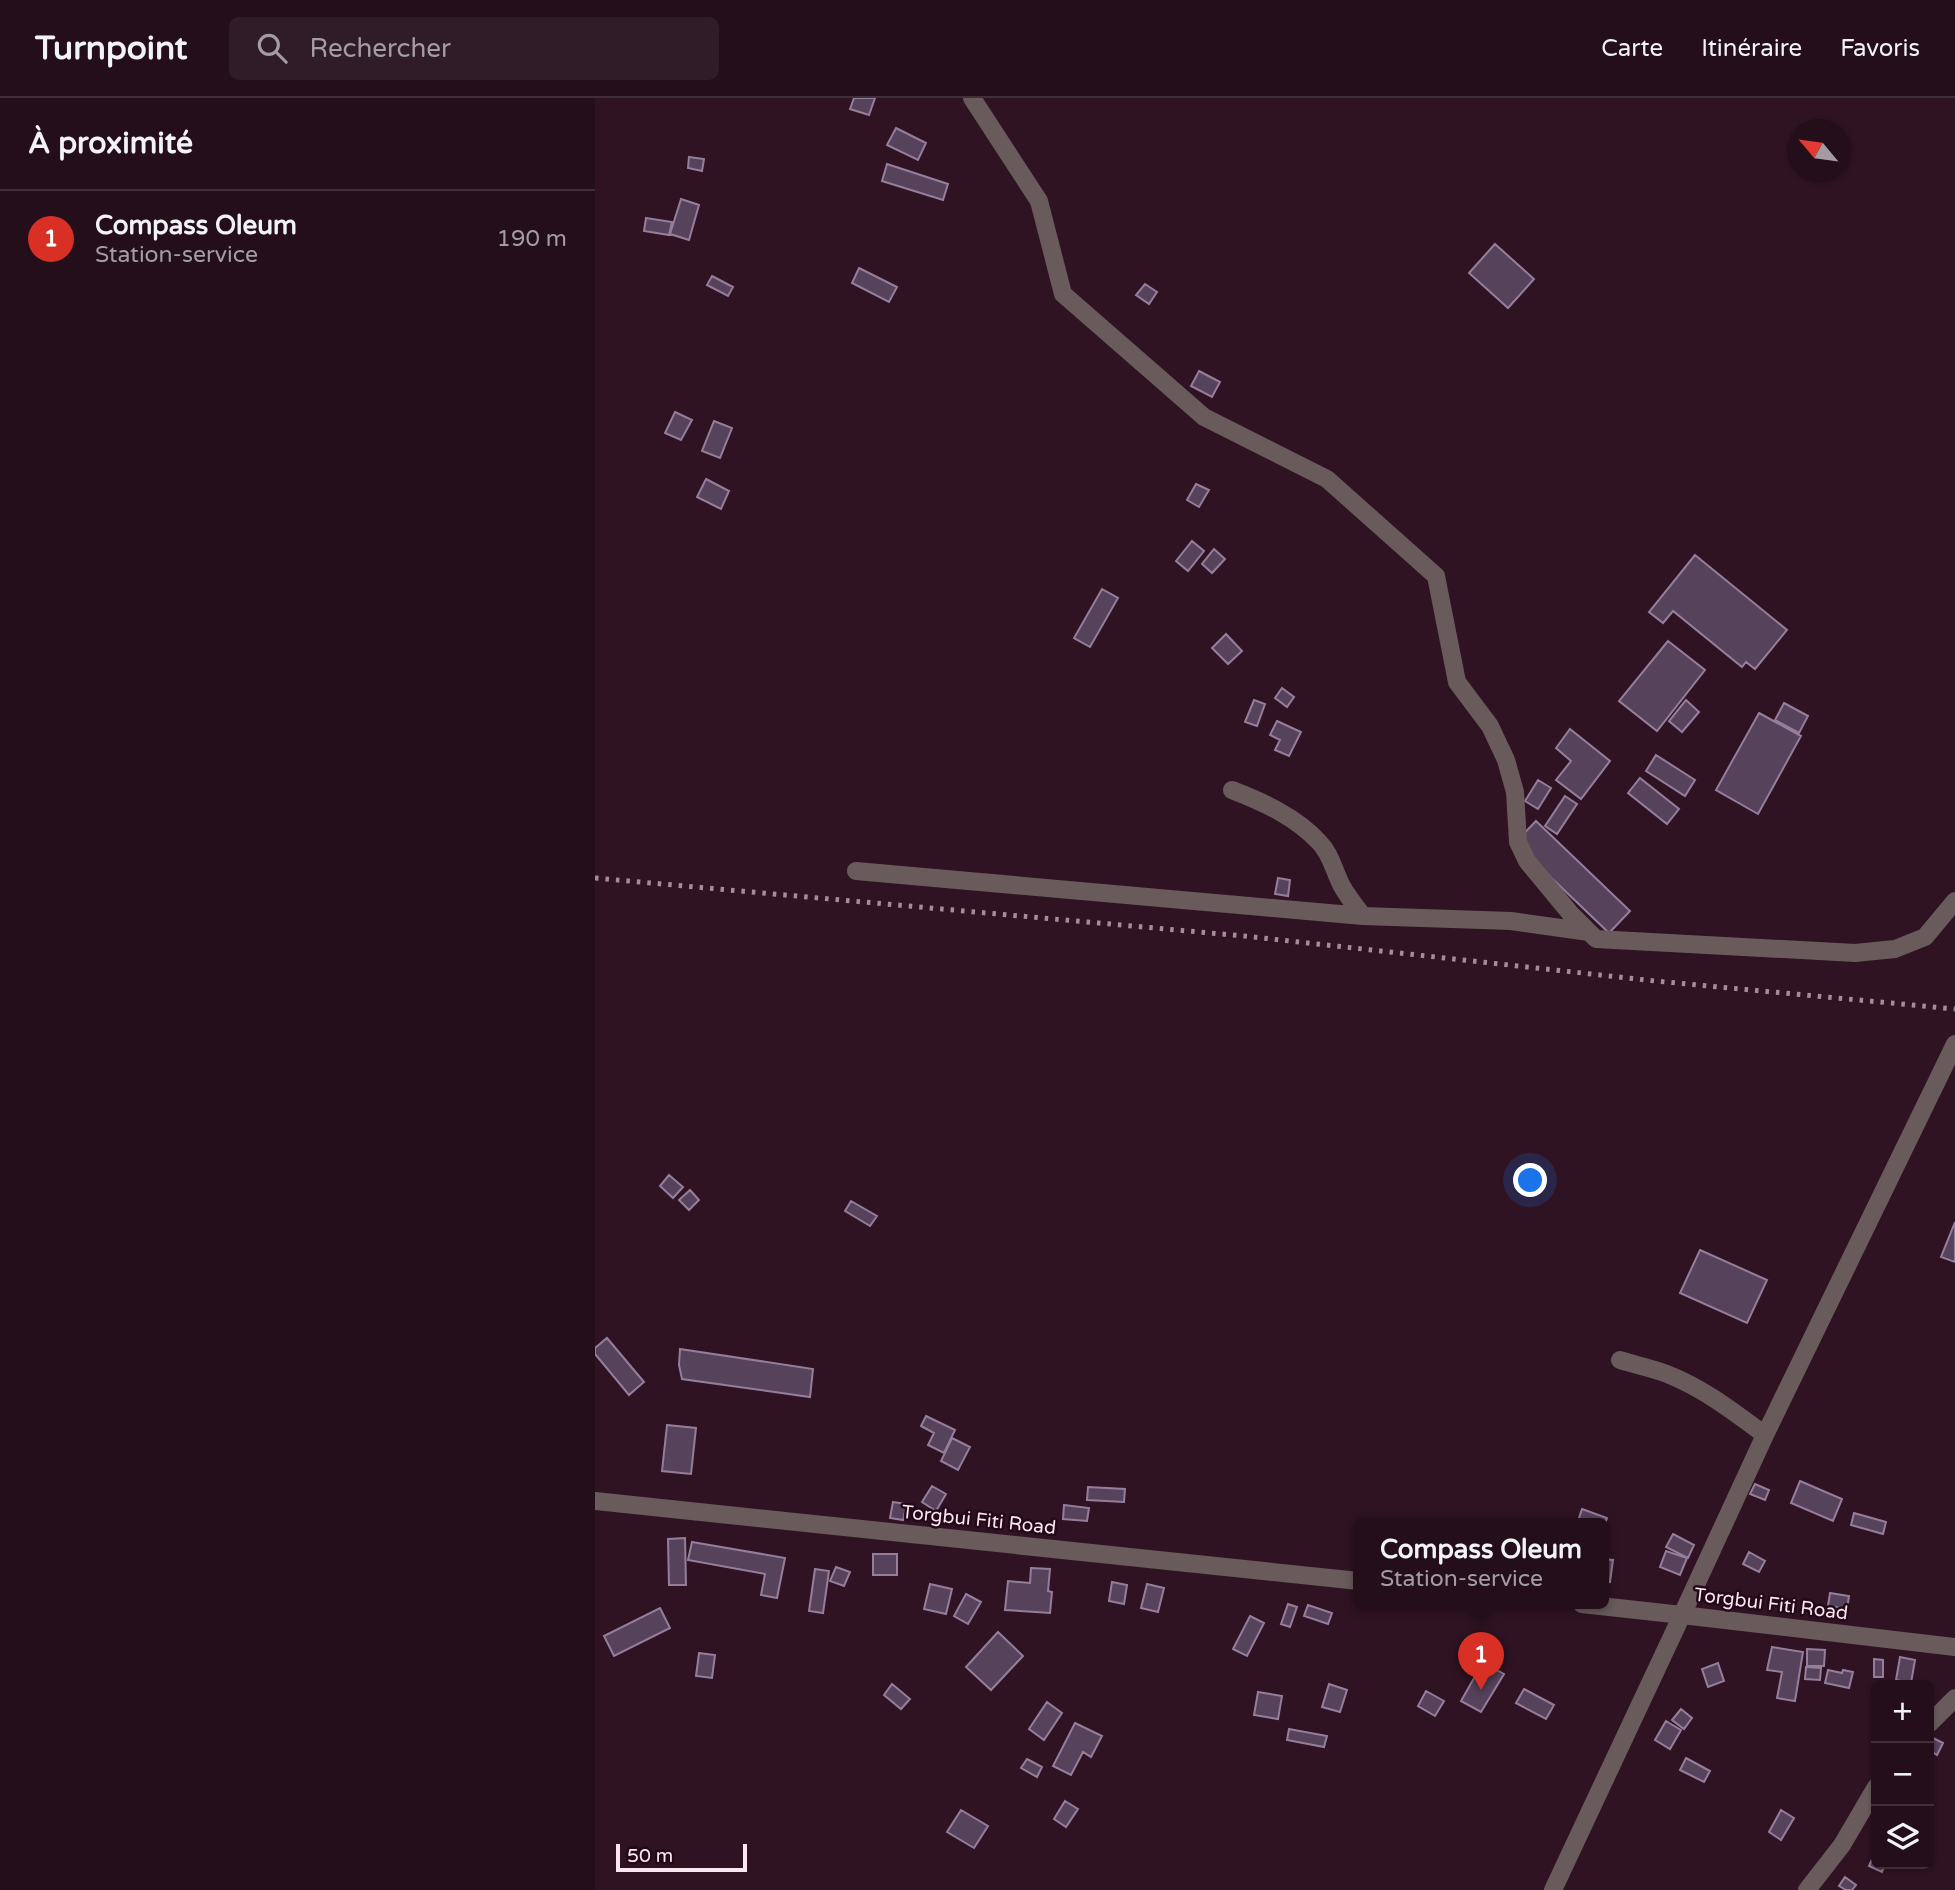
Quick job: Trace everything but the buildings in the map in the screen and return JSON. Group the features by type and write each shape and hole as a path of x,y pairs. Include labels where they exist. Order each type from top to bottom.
{"street":[{"path":"972,98 1039,201 1063,294 1204,417 1327,479 1436,576 1457,681 1490,726 1506,761 1515,792 1518,842 1527,861 1570,913 1596,939 1855,953 1895,949 1924,937 1955,901"},
{"path":"1232,790 1268,804 1320,843 1332,862 1339,882 1363,916"},
{"path":"856,871 1363,916 1511,920 1589,932"},
{"path":"1553,1890 1765,1435 1955,1044"},
{"path":"1620,1360 1665,1373 1694,1386 1765,1435"},
{"name":"Torgbui Fiti Road","path":"595,1502 1353,1580"},
{"name":"Torgbui Fiti Road","path":"1609,1607 1955,1647"},
{"path":"1934,1719 1955,1698"},
{"path":"1807,1890 1842,1845 1871,1796"}],"railway":[{"path":"595,878 1244,936 1655,981 1955,1009"}],"place":[{"name":"Compass Oleum","path":"1481,1690"}]}
